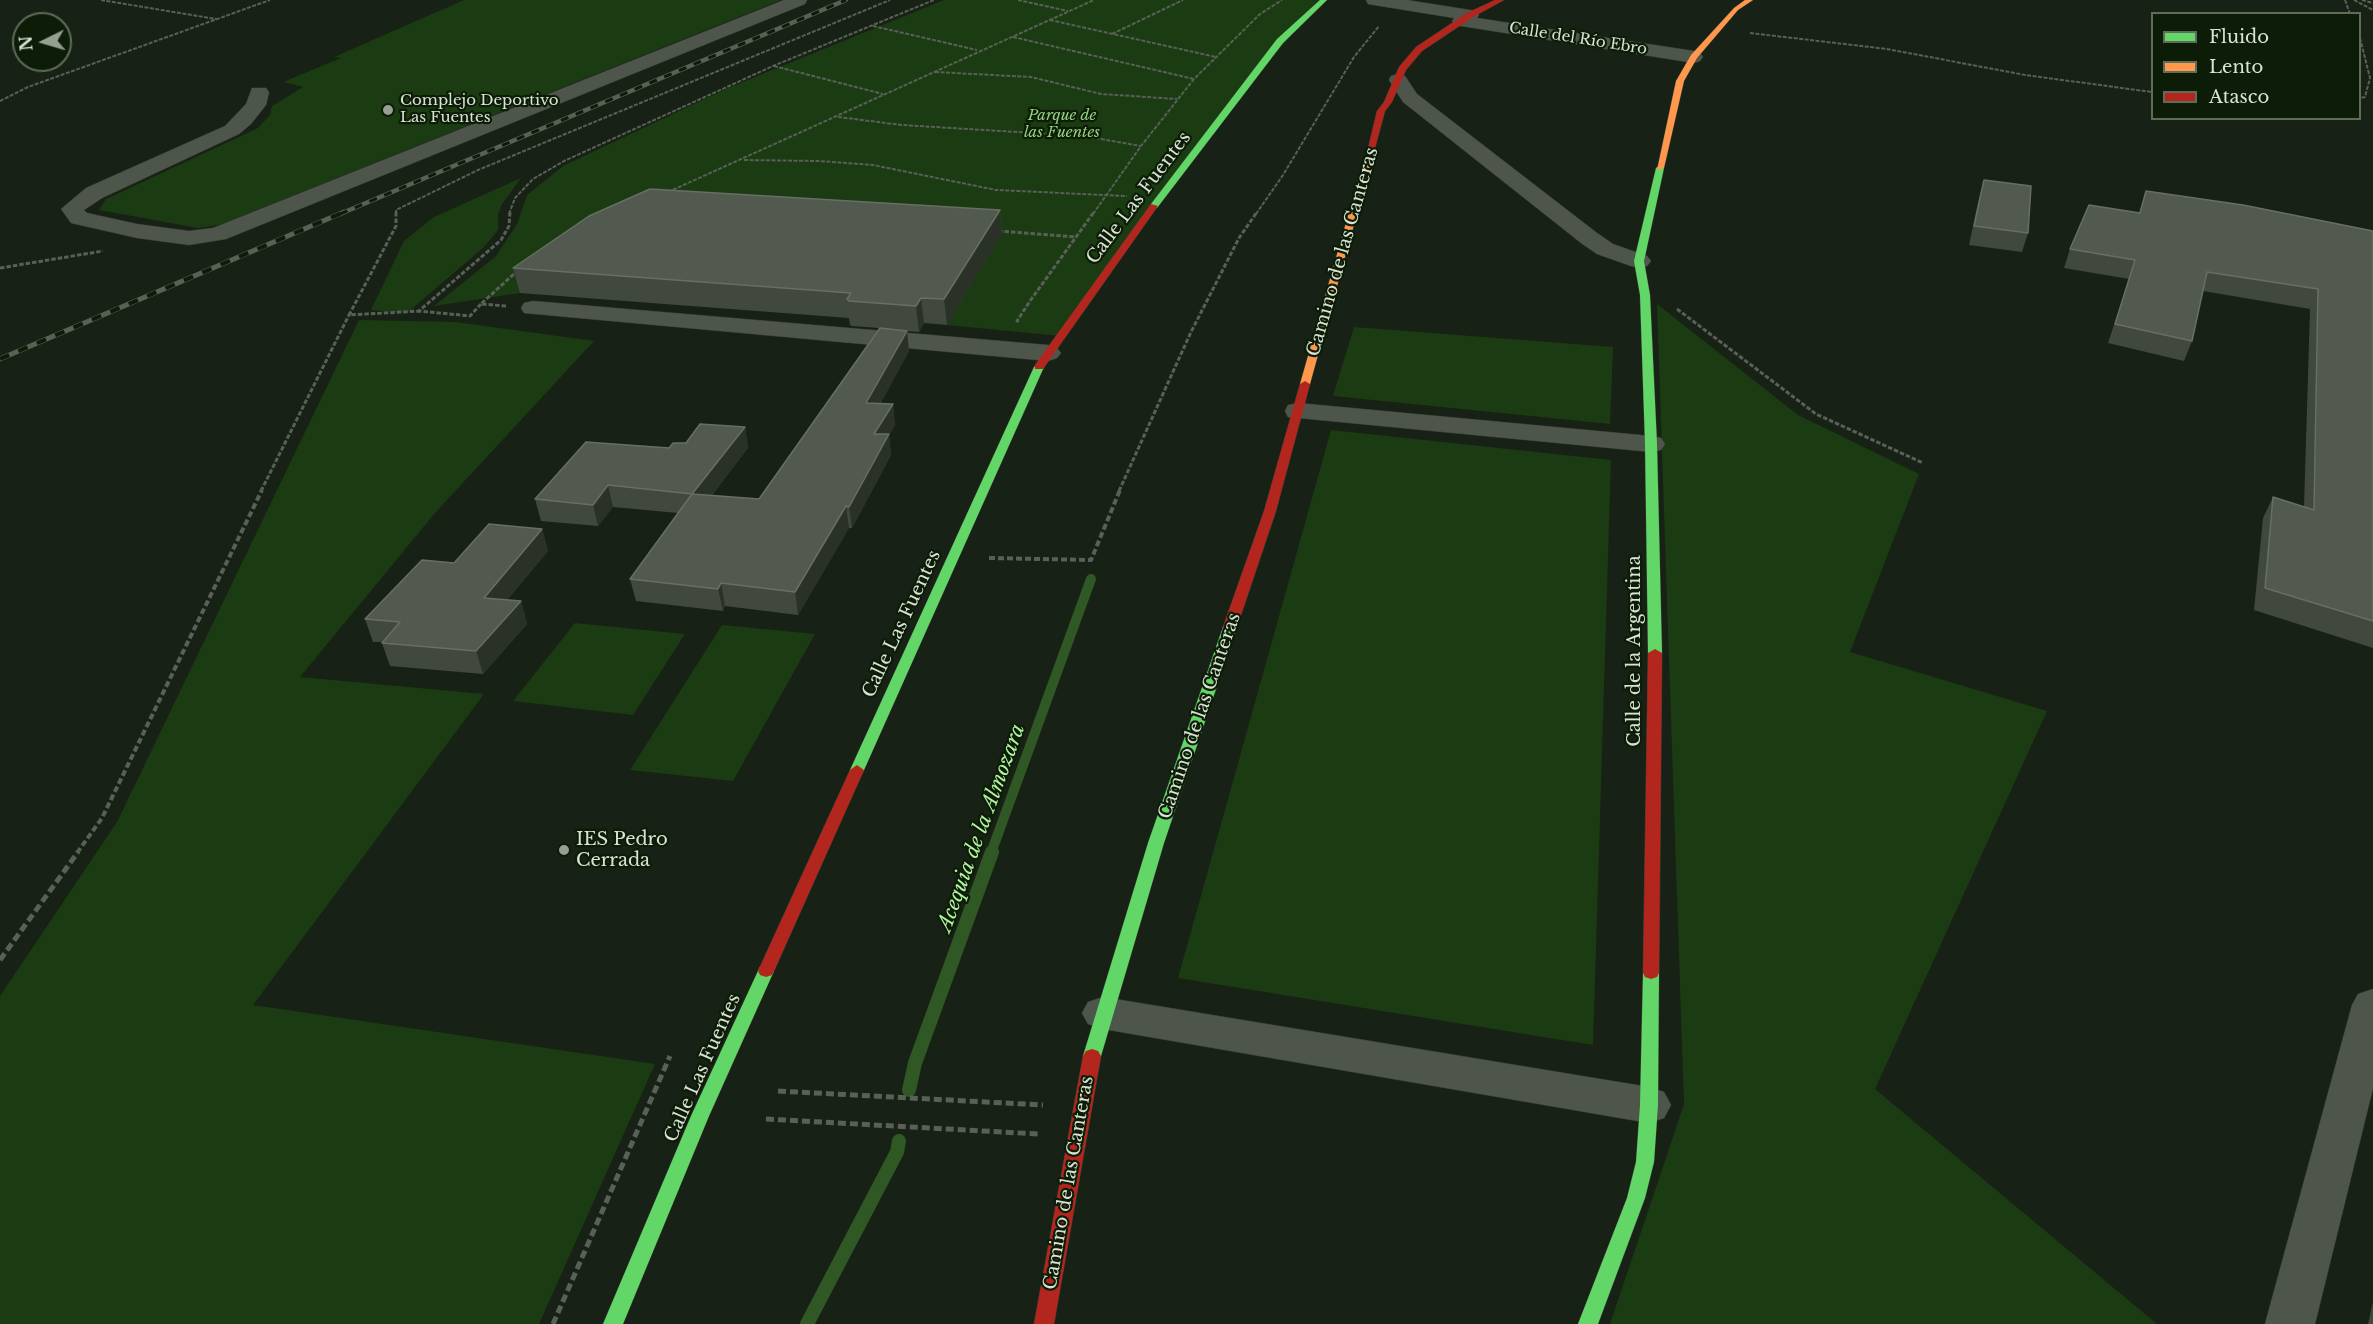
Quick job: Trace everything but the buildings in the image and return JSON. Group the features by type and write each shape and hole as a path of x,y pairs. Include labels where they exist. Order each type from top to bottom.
{"street":[{"path":"259,92 256,105 232,130 94,194 72,209 79,218 137,231 189,238 218,234 799,0"},
{"name":"Calle Las Fuentes","path":"613,1324 700,1116 898,676 1048,353 1161,198 1280,41 1324,0"},
{"name":"Calle del Río Ebro","path":"1374,0 1694,57"},
{"name":"Camino de las Canteras","path":"1044,1324 1095,1041 1156,843 1270,511 1332,284 1383,110 1402,69 1419,49 1466,18 1501,0"},
{"name":"Calle de la Argentina","path":"1588,1324 1636,1198 1645,1162 1649,1105 1655,667 1651,444 1640,261 1680,81 1694,57 1736,9 1750,0"},
{"path":"1398,80 1404,91 1424,109 1589,238 1605,249 1640,261"},
{"path":"1383,110 1402,112 1424,109"},
{"path":"533,308 1048,353"},
{"path":"1299,411 1651,444"},
{"path":"2290,1324 2373,1005"},
{"path":"1103,1013 1649,1105"}],"path":[{"path":"101,0 217,19"},
{"path":"0,101 28,87 270,0"},
{"path":"0,960 102,818 166,683 349,315 396,226 396,210 478,170 890,0"},
{"path":"419,311 501,240 509,226 508,217 515,198 533,179 564,161 773,66 934,0"},
{"path":"1018,0 1069,11"},
{"path":"660,194 838,117 978,51 1094,0"},
{"path":"1112,34 1183,0"},
{"path":"1030,301 1141,146 1194,79 1260,14 1282,0"},
{"path":"2354,0 2373,10"},
{"path":"2362,0 2373,3"},
{"path":"1049,20 1216,57"},
{"path":"989,558 1091,560 1101,531 1191,332 1239,238 1283,175 1354,57 1380,24"},
{"path":"871,26 978,51"},
{"path":"1718,30 1887,49 2050,79 2151,92"},
{"path":"1012,37 1194,79"},
{"path":"2361,42 2370,78 2365,97 2361,98"},
{"path":"773,66 884,94"},
{"path":"933,72 1031,76 1101,94 1178,99"},
{"path":"838,117 934,128 1083,136 1141,146"},
{"path":"743,159 873,165 996,190 1161,198"},
{"path":"993,231 1076,237"},
{"path":"0,268 109,251"},
{"path":"349,315 419,311 470,316 520,269"},
{"path":"1643,283 1816,414 1923,463"},
{"path":"481,304 533,308"},
{"path":"553,1324 670,1056"},
{"path":"766,1119 1046,1134 1051,1105 778,1091"},
{"path":"1049,1117 1079,1120"}],"green space":[{"name":"Complejo Deportivo Las Fuentes","path":"464,0 781,0 219,225 198,228 99,210 106,199 258,128 270,115 272,106 303,87 283,82 341,58 334,57"},
{"name":"Parque de las Fuentes","path":"944,0 1324,0 1248,83 1060,336 947,325 1001,235 520,293 434,306 496,256 517,224 527,195 563,166 728,88"},
{"path":"521,178 502,204 498,215 498,230 483,248 407,313 371,310 404,241 434,217"},
{"path":"1657,304 1798,415 1919,474 1850,652 2047,711 1875,1089 2157,1324 1610,1324 1684,1104"},
{"path":"359,320 456,322 594,341 435,513 300,677 484,694 253,1005 655,1064 539,1324 0,1324 0,996 117,822"},
{"path":"1354,327 1613,347 1610,424 1333,396"},
{"path":"1331,430 1611,460 1593,1045 1178,978"},
{"path":"575,623 685,634 633,715 513,701"},
{"path":"722,625 815,634 733,781 630,770"}],"waterway":[{"name":"Acequia de la Almozara","path":"991,853 1091,579"},
{"name":"Acequia de la Almozara","path":"909,1090 915,1063 992,852"},
{"name":"Acequia de la Almozara","path":"807,1324 897,1152 899,1141"}],"railway":[{"path":"340,214 846,0"},
{"path":"0,359 344,212"}],"traffic: fast":[{"path":"1154,206 1280,41 1324,0"},
{"path":"1655,653 1651,444 1645,295 1639,261 1660,168"},
{"path":"857,770 1039,367"},
{"path":"1092,1056 1156,843 1230,627"},
{"path":"613,1324 700,1116 766,971"},
{"path":"1588,1324 1636,1198 1645,1162 1649,1105 1651,973"}],"traffic: slow":[{"path":"1660,168 1680,81 1694,57 1736,9 1750,0"},
{"path":"1305,384 1367,163"}],"traffic: jam":[{"path":"1367,163 1381,111 1388,102 1402,69 1419,49 1470,15 1501,0"},
{"path":"1039,367 1154,206"},
{"path":"1230,627 1270,511 1305,384"},
{"path":"1651,973 1655,653"},
{"path":"766,971 857,770"},
{"path":"1044,1324 1092,1056"}],"place":[{"name":"Complejo Deportivo Las Fuentes","path":"388,110"},
{"name":"IES Pedro Cerrada","path":"564,850"}]}
